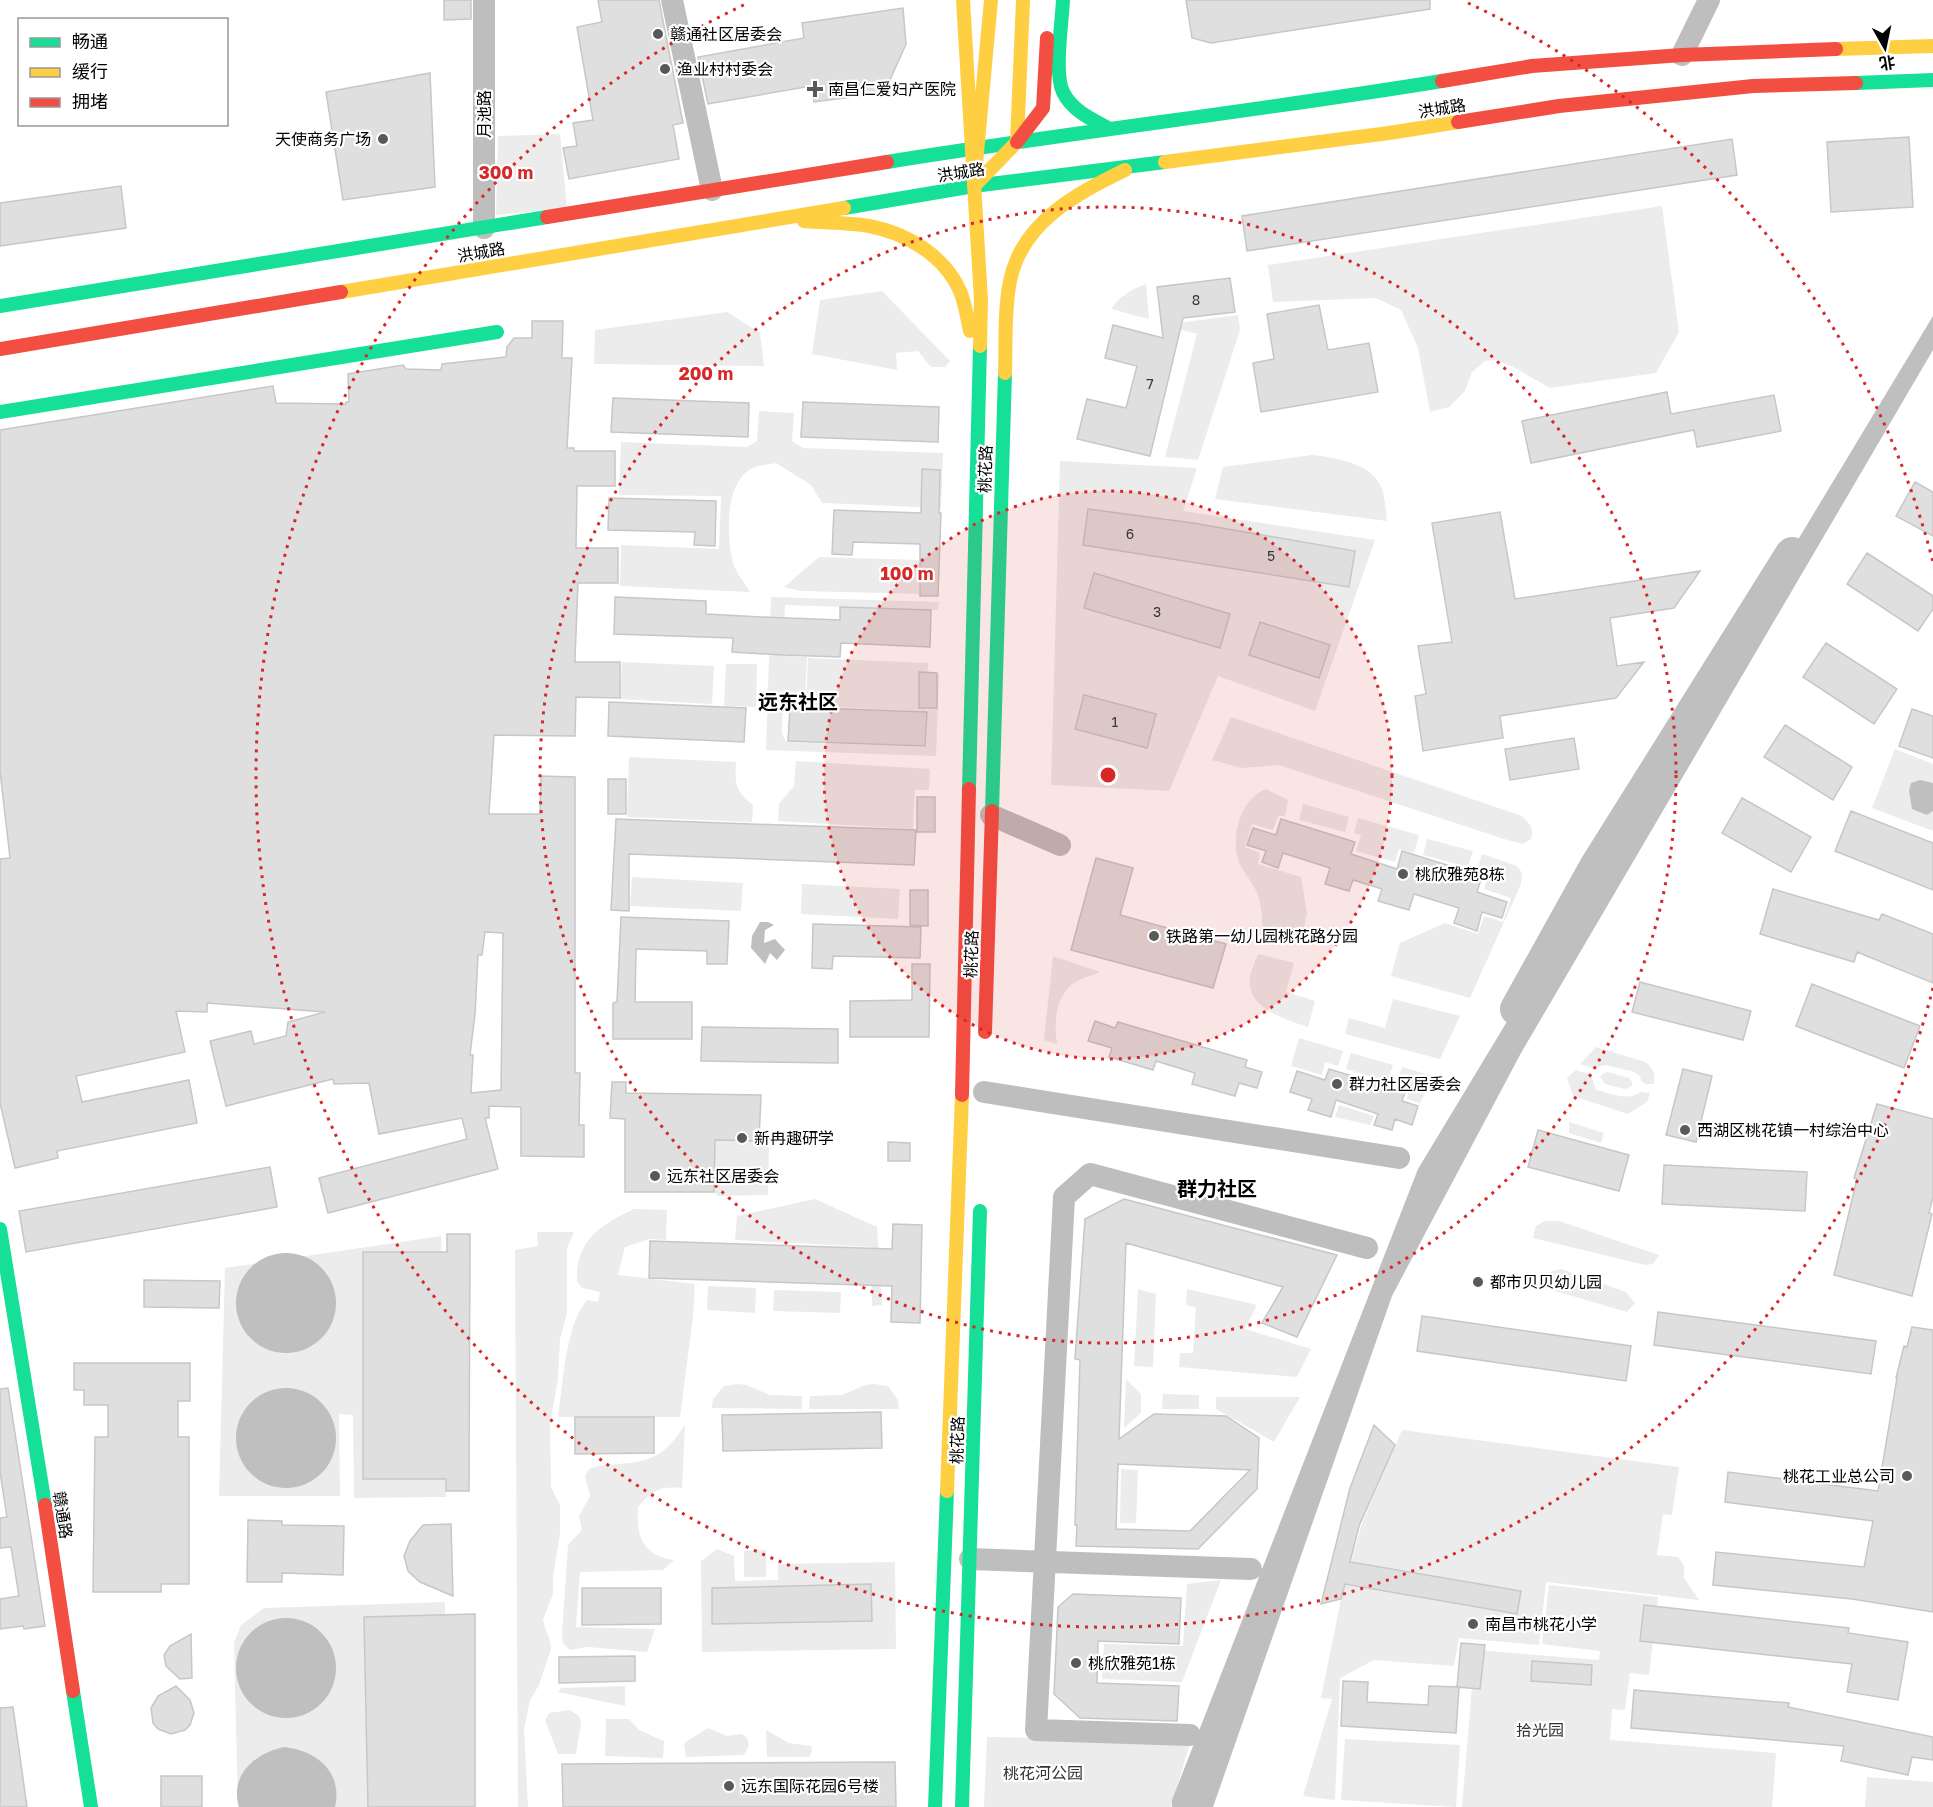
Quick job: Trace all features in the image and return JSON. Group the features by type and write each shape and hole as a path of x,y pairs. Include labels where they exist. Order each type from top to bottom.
{"main road":[{"path":"963,0 975,148"},
{"path":"991,0 1017,142"},
{"path":"975,148 1023,0"},
{"path":"1063,0 1059,66 1063,92 1081,113 1110,129"},
{"path":"974,186 1017,142 1043,108 1048,11"},
{"name":"洪城路","path":"0,306 975,148 1324,100 1532,66 1682,55 1933,46"},
{"name":"洪城路","path":"0,349 974,186 1389,133 1558,106 1753,86 1927,80"},
{"name":"桃花路","path":"935,1807 960,1168 981,300 974,186 975,148"},
{"name":"桃花路","path":"985,1046 1006,306 1012,273 1024,244 1044,219 1078,193 1135,165"},
{"path":"776,219 870,226 907,238 936,257 956,283 967,314 979,380"},
{"path":"0,412 497,332"},
{"name":"桃花路","path":"962,1807 980,1199"},
{"name":"赣通路","path":"0,1229 9,1334 91,1807"}],"street":[{"name":"月池路","path":"484,0 484,228"},
{"path":"672,0 712,190"},
{"path":"1682,55 1709,0"},
{"path":"992,815 1060,845"},
{"path":"984,1092 1399,1158"},
{"path":"1190,1735 1036,1730 1064,1197 1090,1174 1366,1248"},
{"path":"970,1559 1251,1569"}],"green space":[{"path":"560,134 567,208 496,215 498,136"},
{"path":"1662,206 1679,332 1656,373 1550,388 1497,360 1485,361 1472,372 1465,391 1449,407 1430,412 1418,348 1401,310 1376,298 1273,302 1268,265"},
{"path":"1146,284 1149,319 1111,309 1126,294"},
{"path":"882,291 950,361 945,367 931,367 918,351 896,353 897,370 812,354 820,300"},
{"path":"727,312 760,333 764,366 594,364 595,330"},
{"path":"1238,315 1240,330 1198,460 1165,457 1197,334 1164,325"},
{"path":"759,411 794,413 792,441 803,448 943,453 941,508 822,503 811,485 776,463 758,466 749,470 741,478 735,488 729,513 729,540 733,563 750,592 620,586 621,545 719,549 721,496 619,495 621,442 747,447 757,441"},
{"path":"1312,455 1343,460 1364,468 1372,474 1379,482 1383,492 1387,521 1215,499 1223,467"},
{"path":"1060,461 1197,468 1183,511 1375,540 1315,711 1218,676 1169,791 1051,785"},
{"path":"819,557 919,560 919,594 801,591 784,587"},
{"path":"771,597 939,602 938,610 785,605 783,656 807,657 805,700 783,700 782,733 786,742 926,747 929,674 939,674 936,756 766,750"},
{"path":"808,658 928,663 926,711 806,706"},
{"path":"622,662 714,666 712,704 620,699"},
{"path":"726,664 757,664 756,707 724,706"},
{"path":"1231,717 1522,816 1531,826 1531,839 1522,844 1504,839 1279,765 1242,768 1212,760"},
{"path":"1895,749 1933,764 1933,831 1872,808"},
{"path":"629,757 736,762 737,786 753,805 752,822 627,817"},
{"path":"796,761 930,769 929,790 915,790 913,829 778,821 779,804 794,786"},
{"path":"1266,789 1288,800 1285,816 1278,816 1273,830 1252,824 1245,847 1260,853 1258,864 1301,877 1307,913 1301,942 1263,932 1261,907 1257,894 1239,862 1236,841 1239,820 1250,801"},
{"path":"1303,804 1349,817 1345,832 1299,820"},
{"path":"1358,818 1419,835 1414,853 1399,849 1395,862 1356,851 1361,835 1354,833"},
{"path":"1427,839 1473,851 1468,867 1423,855"},
{"path":"1482,854 1517,866 1522,873 1521,884 1470,998 1391,976 1400,943 1445,923 1478,934 1484,916 1503,922 1511,898 1484,889 1488,875 1477,870"},
{"path":"632,877 743,883 741,911 630,906"},
{"path":"802,884 900,889 898,919 801,914"},
{"path":"1258,954 1294,963 1286,992 1315,1001 1308,1027 1268,1011 1254,997 1250,987 1250,976"},
{"path":"1053,956 1100,972 1077,981 1061,998 1057,1013 1057,1044 1044,1040"},
{"path":"1393,999 1460,1016 1440,1059 1345,1034 1349,1018 1385,1028"},
{"path":"1299,1038 1343,1051 1338,1066 1325,1062 1322,1075 1291,1066"},
{"path":"1596,1047 1645,1062 1653,1072 1654,1084 1641,1081 1640,1076 1634,1072 1606,1065 1593,1068 1580,1064"},
{"path":"1351,1053 1393,1065 1387,1082 1346,1069"},
{"path":"1402,1067 1433,1076 1420,1103 1407,1099 1409,1090 1396,1086"},
{"path":"1576,1070 1591,1075 1596,1090 1625,1097 1640,1092 1650,1093 1647,1102 1628,1114 1573,1096 1567,1078"},
{"path":"1607,1072 1629,1078 1632,1086 1625,1089 1605,1084 1600,1076"},
{"path":"1339,1105 1374,1116 1370,1125 1335,1117"},
{"path":"1569,1122 1604,1133 1601,1143 1569,1133"},
{"path":"715,1140 769,1141 768,1195 718,1196 714,1192"},
{"path":"815,1199 877,1227 882,1305 872,1306 871,1247 735,1240 737,1216"},
{"path":"634,1209 667,1210 666,1240 650,1239 625,1247 618,1275 695,1284 680,1417 558,1417 566,1356 574,1325 587,1300 598,1302 600,1292 582,1288 577,1282 580,1256 585,1245 600,1228"},
{"path":"1545,1221 1559,1221 1659,1255 1653,1264 1645,1265 1533,1238 1536,1226"},
{"path":"537,1232 574,1232 567,1248 567,1313 560,1339 558,1379 550,1424 551,1487 560,1505 560,1534 553,1576 553,1594 543,1619 551,1649 539,1685 530,1700 524,1729 528,1807 518,1807 515,1250 538,1246"},
{"path":"441,1236 446,1497 354,1498 353,1415 339,1414 340,1496 219,1496 225,1268"},
{"path":"1561,1269 1626,1292 1635,1303 1627,1312 1552,1290 1548,1284 1549,1272"},
{"path":"708,1286 756,1288 755,1313 707,1310"},
{"path":"1138,1289 1156,1294 1153,1367 1134,1366"},
{"path":"1187,1289 1257,1305 1245,1329 1311,1349 1297,1377 1179,1367 1180,1353 1193,1353 1196,1307 1186,1305"},
{"path":"774,1290 841,1292 840,1313 773,1311"},
{"path":"1126,1379 1141,1394 1141,1413 1124,1428"},
{"path":"747,1385 770,1395 802,1396 802,1409 712,1408 713,1399 724,1386"},
{"path":"865,1385 888,1386 898,1400 899,1409 809,1409 810,1396 842,1395"},
{"path":"1163,1394 1199,1395 1199,1409 1162,1409"},
{"path":"1216,1397 1300,1397 1274,1442 1216,1409"},
{"path":"685,1425 682,1488 657,1490 638,1507 638,1527 643,1543 655,1554 674,1560 663,1570 580,1572 576,1627 655,1629 647,1652 587,1647 570,1650 563,1643 562,1634 568,1545 582,1530 579,1516 590,1496 585,1476 589,1469 598,1466 638,1462 657,1455 666,1448"},
{"path":"1402,1430 1679,1467 1672,1515 1663,1514 1657,1555 1678,1557 1684,1566 1684,1578 1699,1600 1546,1582 1539,1645 1459,1638 1454,1666 1374,1660 1340,1678 1335,1800 1303,1796 1332,1699 1321,1698 1340,1604 1361,1526"},
{"path":"1121,1469 1138,1470 1136,1523 1120,1523"},
{"path":"717,1549 734,1556 735,1581 778,1580 778,1564 895,1562 896,1649 702,1652 701,1561"},
{"path":"766,1550 766,1577 744,1577 744,1551"},
{"path":"1221,1580 1182,1682 1102,1679 1104,1644 1183,1646 1187,1584"},
{"name":"拾光园","path":"1549,1585 1658,1597 1649,1675 1630,1673 1625,1710 1612,1709 1610,1740 1776,1753 1772,1807 1462,1807 1475,1650 1599,1660 1600,1651 1542,1644"},
{"path":"445,1602 447,1807 238,1807 234,1643 241,1625 264,1608"},
{"path":"625,1686 625,1706 558,1692 561,1688"},
{"path":"570,1710 580,1717 581,1724 576,1754 558,1754 545,1720 549,1713"},
{"path":"606,1719 629,1719 639,1730 664,1741 663,1758 605,1756"},
{"path":"708,1728 727,1736 742,1734 747,1738 749,1746 744,1755 686,1757 684,1743"},
{"path":"766,1730 789,1743 811,1746 812,1751 809,1757 767,1757"},
{"name":"桃花河公园","path":"987,1737 1191,1740 1171,1807 984,1807"},
{"path":"1345,1739 1460,1745 1456,1807 1341,1800"},
{"path":"1867,1777 1933,1782 1933,1807 1865,1807"}],"shaded area":[{"path":"1933,316 1933,350 1521,1053 1392,1296 1213,1807 1172,1807 1172,1800 1418,1169"},
{"path":"1920,780 1933,783 1933,811 1927,815 1912,809 1909,791 1911,783"},
{"path":"760,922 774,925 765,930 764,943 775,939 785,950 777,960 770,953 765,964 751,948 752,936"},
{"path":"286,1253 305,1257 321,1268 332,1284 336,1303 332,1322 321,1338 305,1349 286,1353 267,1349 251,1338 240,1322 236,1303 240,1284 251,1268 267,1257"},
{"path":"286,1388 305,1392 321,1403 332,1419 336,1438 332,1457 321,1473 305,1484 286,1488 267,1484 251,1473 240,1457 236,1438 240,1419 251,1403 267,1392"},
{"path":"286,1618 305,1622 321,1633 332,1649 336,1668 332,1687 321,1703 305,1714 286,1718 267,1714 251,1703 240,1687 236,1668 240,1649 251,1633 267,1622"},
{"path":"285,1747 307,1753 325,1765 335,1783 335,1807 239,1807 238,1784 248,1766 265,1754"}],"building":[{"path":"444,0 471,0 471,19 444,20"},
{"path":"598,0 659,0 683,123 673,125 679,159 569,179 563,148 577,146 573,123 593,120 577,27 602,22"},
{"path":"1186,0 1430,0 1430,9 1211,43 1192,38"},
{"path":"903,8 906,44 884,93 814,102 811,86 708,104 698,57 804,38 802,23"},
{"name":"天使商务广场","path":"430,73 435,187 343,200 326,92"},
{"path":"1909,137 1913,207 1831,212 1827,142"},
{"path":"1732,139 1737,175 1247,251 1242,216"},
{"path":"121,186 126,228 0,246 0,203"},
{"path":"1230,278 1235,312 1183,318 1150,456 1077,439 1087,399 1126,408 1137,366 1105,358 1113,325 1163,338 1157,287"},
{"path":"1319,305 1328,350 1369,343 1378,392 1261,412 1253,363 1274,359 1267,314"},
{"path":"532,321 563,321 562,358 572,358 567,448 574,448 574,451 615,451 615,486 577,486 576,548 618,548 618,583 578,583 575,662 620,662 620,698 576,697 575,736 494,735 489,814 540,814 541,776 575,777 575,1073 580,1073 579,1125 584,1125 584,1157 521,1156 521,1107 489,1106 489,1118 485,1118 498,1169 328,1213 319,1178 467,1139 462,1118 379,1134 369,1083 334,1084 333,1079 226,1106 210,1041 251,1031 254,1044 286,1036 288,1022 325,1012 207,1003 207,1012 176,1011 185,1052 76,1076 82,1102 189,1080 197,1123 57,1151 58,1158 15,1168 0,1103 0,859 10,858 0,771 0,430 273,386 276,403 346,404 349,402 348,374 403,365 406,369 441,370 442,364 506,357 507,347 514,338 532,338","holes":["485,932 503,933 501,1090 471,1093 473,1055 470,1055 478,955 482,955"]},
{"path":"1667,392 1671,414 1774,395 1781,431 1697,447 1694,430 1531,463 1522,421"},
{"path":"613,398 749,403 748,437 611,432"},
{"path":"803,402 939,407 938,442 801,437"},
{"path":"922,469 940,470 938,596 920,596 920,544 853,542 852,555 832,554 834,510 921,513"},
{"path":"1915,482 1933,492 1933,536 1896,516"},
{"path":"609,498 716,501 715,546 694,545 695,532 608,530"},
{"path":"1088,509 1193,523 1355,551 1349,587 1083,545"},
{"path":"1500,512 1515,599 1700,571 1674,608 1610,618 1617,666 1644,662 1616,698 1500,716 1503,738 1423,751 1415,696 1426,694 1418,646 1452,642 1432,523"},
{"path":"1867,553 1933,596 1933,609 1918,631 1847,584"},
{"path":"1094,573 1230,614 1220,648 1084,608"},
{"path":"615,597 706,601 706,614 761,617 840,620 840,607 931,610 930,647 841,643 840,657 783,655 732,652 733,638 614,634"},
{"path":"1260,622 1330,645 1319,678 1249,655"},
{"path":"1826,643 1897,689 1874,724 1803,677"},
{"path":"919,672 937,673 937,708 919,708"},
{"path":"1084,695 1156,714 1147,748 1075,729"},
{"path":"609,702 746,708 744,742 608,736"},
{"path":"790,707 927,712 925,746 788,741"},
{"path":"1912,709 1933,716 1933,758 1899,746"},
{"path":"1785,725 1852,767 1833,800 1764,757"},
{"path":"1574,738 1579,769 1510,780 1505,749"},
{"path":"608,779 626,779 626,814 608,814"},
{"path":"917,797 935,797 935,832 917,832"},
{"path":"1742,798 1811,837 1791,872 1722,833"},
{"path":"1851,811 1933,843 1933,890 1835,851"},
{"path":"616,819 916,830 914,865 629,854 629,911 611,910"},
{"name":"桃欣雅苑8栋","path":"1281,819 1355,842 1351,854 1397,869 1402,851 1482,876 1477,892 1507,902 1502,918 1482,912 1477,931 1454,923 1459,908 1414,894 1409,910 1378,901 1382,889 1353,880 1349,891 1325,884 1330,868 1283,853 1278,868 1262,862 1266,851 1247,845 1253,828 1276,835"},
{"path":"1096,858 1133,868 1120,915 1226,944 1213,988 1071,950"},
{"path":"1773,889 1879,920 1882,914 1933,934 1933,983 1857,952 1854,962 1760,934"},
{"path":"910,890 928,890 928,926 910,925"},
{"path":"621,917 729,921 727,964 707,964 707,951 636,949 635,1002 692,1002 692,1039 613,1039 613,1003 617,1002"},
{"path":"813,924 921,927 920,958 833,956 832,969 812,968"},
{"path":"912,964 930,964 929,1037 850,1037 850,1001 912,1000"},
{"path":"1640,982 1751,1011 1743,1040 1632,1012"},
{"path":"1812,984 1920,1026 1904,1068 1796,1026"},
{"path":"1095,1021 1115,1028 1118,1022 1247,1060 1245,1067 1262,1072 1257,1088 1239,1083 1235,1096 1192,1084 1195,1073 1156,1061 1153,1070 1109,1057 1112,1048 1088,1041"},
{"path":"702,1027 838,1029 838,1063 701,1061"},
{"path":"1329,1069 1405,1092 1402,1101 1418,1106 1412,1125 1395,1119 1392,1130 1374,1125 1378,1114 1336,1100 1331,1117 1308,1110 1312,1099 1290,1092 1297,1071 1325,1080"},
{"path":"1683,1069 1712,1076 1696,1142 1666,1135"},
{"path":"612,1082 626,1082 626,1093 761,1095 759,1141 715,1140 714,1192 625,1192 625,1119 610,1118"},
{"path":"1877,1104 1933,1119 1933,1197 1929,1213 1932,1214 1912,1296 1834,1275 1857,1179 1854,1178"},
{"path":"1538,1130 1629,1155 1619,1191 1528,1167"},
{"path":"888,1142 910,1143 910,1161 888,1161"},
{"path":"1664,1165 1807,1172 1805,1211 1662,1204"},
{"path":"270,1167 277,1207 26,1252 19,1211"},
{"path":"1124,1199 1337,1255 1297,1337 1262,1323 1283,1287 1126,1243 1119,1439 1154,1414 1226,1416 1259,1438 1257,1489 1198,1549 1076,1546 1080,1360 1075,1359 1085,1219","holes":["1118,1464 1250,1470 1190,1531 1116,1529"]},
{"path":"893,1224 922,1225 920,1323 891,1322 892,1286 649,1278 650,1241 892,1249"},
{"path":"447,1234 470,1234 469,1491 446,1491 446,1479 363,1479 363,1252 447,1252"},
{"path":"144,1280 220,1281 219,1308 144,1307"},
{"path":"1658,1312 1876,1341 1871,1374 1654,1345"},
{"path":"1422,1316 1631,1346 1626,1381 1417,1351"},
{"path":"1912,1327 1933,1330 1933,1612 1852,1599 1713,1585 1716,1552 1864,1567 1873,1521 1725,1502 1728,1472 1878,1491 1896,1378 1904,1346 1907,1347"},
{"path":"74,1363 190,1363 190,1401 178,1401 178,1437 189,1437 189,1584 161,1584 161,1592 93,1592 95,1437 108,1437 108,1405 84,1405 84,1390 74,1390"},
{"path":"8,1388 45,1626 24,1629 23,1626 0,1629 0,1599 19,1596 11,1547 0,1548 0,1518 7,1517 0,1472 0,1389"},
{"path":"881,1412 882,1448 723,1451 722,1415"},
{"path":"575,1417 654,1417 654,1453 575,1454"},
{"path":"1374,1425 1395,1445 1359,1526 1350,1562 1521,1591 1517,1614 1345,1584 1341,1599 1321,1604 1350,1488"},
{"path":"248,1520 282,1521 282,1525 344,1526 343,1575 282,1573 282,1582 247,1582"},
{"path":"451,1524 453,1596 420,1582 408,1571 404,1556 410,1541 423,1525"},
{"path":"871,1584 872,1621 712,1624 712,1588"},
{"path":"582,1588 661,1588 661,1624 582,1625"},
{"name":"桃欣雅苑1栋","path":"1073,1594 1181,1598 1179,1644 1098,1641 1097,1683 1179,1686 1177,1721 1080,1718 1054,1694 1058,1607"},
{"path":"1644,1605 1849,1628 1848,1633 1908,1642 1898,1700 1847,1692 1852,1664 1640,1641"},
{"path":"475,1614 475,1807 368,1807 364,1617"},
{"path":"191,1634 192,1678 180,1679 166,1666 164,1655 170,1646"},
{"path":"1461,1643 1485,1645 1480,1689 1457,1687"},
{"path":"635,1656 635,1681 559,1683 559,1657"},
{"path":"1532,1661 1592,1665 1591,1685 1531,1681"},
{"path":"1343,1681 1368,1682 1367,1702 1428,1705 1429,1686 1459,1687 1456,1733 1341,1726"},
{"path":"176,1686 190,1700 194,1713 190,1725 185,1730 171,1734 158,1729 153,1723 151,1708 158,1696"},
{"path":"1634,1690 1789,1703 1788,1707 1933,1737 1933,1760 1912,1757 1908,1775 1841,1761 1844,1746 1631,1728"},
{"path":"13,1707 27,1807 0,1807 0,1708"},
{"name":"远东国际花园6号楼","path":"895,1762 896,1807 563,1807 562,1764"},
{"path":"161,1776 202,1776 202,1807 161,1807"}],"waterway":[{"path":"1517,1009 1596,867 1792,554"}],"traffic: fast":[{"path":"1063,0 1059,48 1060,84 1067,99 1077,110 1110,129"},
{"path":"1856,83 1933,80"},
{"path":"887,162 1442,81"},
{"path":"844,208 974,186 1165,162"},
{"path":"0,306 547,217"},
{"path":"0,412 497,332"},
{"path":"969,789 980,346"},
{"path":"992,811 1005,373"},
{"path":"962,1807 980,1211"},
{"path":"0,1229 45,1505"},
{"path":"935,1807 947,1491"},
{"path":"73,1691 91,1807"}],"traffic: slow":[{"path":"963,0 981,300 980,346"},
{"path":"975,174 991,0"},
{"path":"974,186 1017,142 1023,0"},
{"path":"1836,49 1933,46"},
{"path":"1165,162 1458,122"},
{"path":"1005,373 1008,292 1016,260 1026,242 1039,226 1070,200 1125,170"},
{"path":"341,292 844,208"},
{"path":"804,221 869,226 910,240 934,256 953,278 962,296 970,331"},
{"path":"947,1491 962,1095"}],"traffic: jam":[{"path":"1017,142 1043,108 1047,38"},
{"path":"1442,81 1532,66 1682,55 1836,49"},
{"path":"1458,122 1559,106 1753,86 1856,83"},
{"path":"547,217 887,162"},
{"path":"0,349 341,292"},
{"path":"962,1095 969,789"},
{"path":"985,1032 992,811"},
{"path":"45,1505 73,1691"}],"place":[{"name":"赣通社区居委会","path":"658,34"},
{"name":"渔业村村委会","path":"665,69"},
{"name":"南昌仁爱妇产医院","path":"815,89"},
{"name":"天使商务广场","path":"383,139"},
{"name":"桃欣雅苑8栋","path":"1403,874"},
{"name":"铁路第一幼儿园桃花路分园","path":"1154,936"},
{"name":"群力社区居委会","path":"1337,1084"},
{"name":"西湖区桃花镇一村综治中心","path":"1685,1130"},
{"name":"新冉趣研学","path":"742,1138"},
{"name":"远东社区居委会","path":"655,1176"},
{"name":"都市贝贝幼儿园","path":"1478,1282"},
{"name":"桃花工业总公司","path":"1907,1476"},
{"name":"南昌市桃花小学","path":"1473,1624"},
{"name":"桃欣雅苑1栋","path":"1076,1663"},
{"name":"远东国际花园6号楼","path":"729,1786"}],"district":[{"name":"远东社区","path":"798,701"},
{"name":"群力社区","path":"1217,1188"}]}
